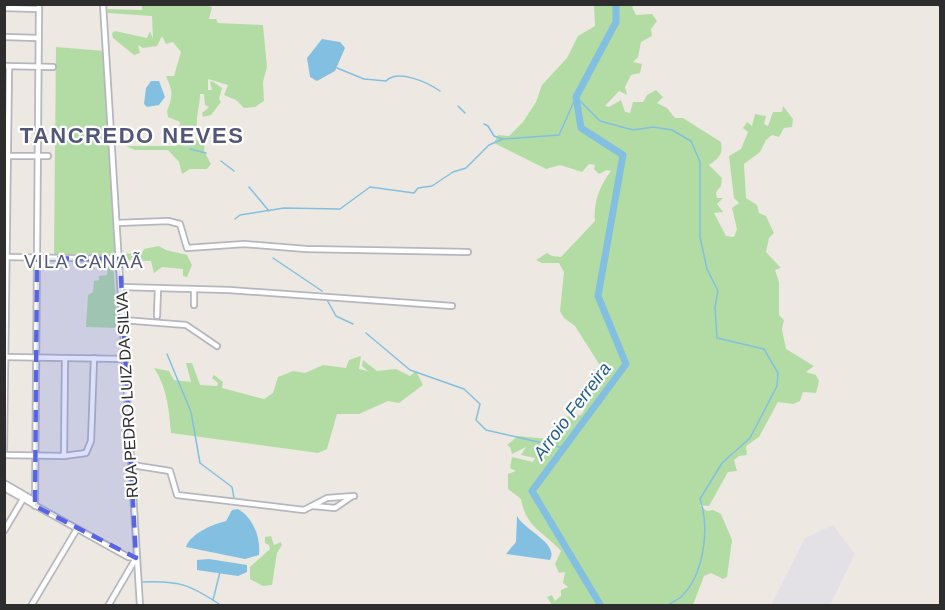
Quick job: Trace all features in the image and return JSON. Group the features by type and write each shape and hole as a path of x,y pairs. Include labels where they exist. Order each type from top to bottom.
{"street":[{"name":"RUA PEDRO LUIZ DA SILVA","path":"103,4 140,606"},
{"path":"4,8 39,7 35,503"},
{"path":"4,37 38,38"},
{"path":"53,67 7,66 4,453 35,456 86,453 90,448 94,358"},
{"path":"6,156 48,156"},
{"path":"117,223 168,221 180,224 186,248 268,245 306,249 468,252"},
{"path":"6,258 120,259"},
{"path":"121,287 194,289 452,306"},
{"path":"157,316 158,288"},
{"path":"194,289 194,305"},
{"path":"123,320 186,326 217,346"},
{"path":"5,357 125,359"},
{"path":"64,456 65,358"},
{"path":"132,465 170,471 177,495 304,510 327,498 354,496 342,501 335,508 313,506"},
{"path":"4,483 77,529 128,557 136,558 108,606"},
{"path":"4,489 35,503"},
{"path":"4,531 23,499"},
{"path":"31,606 77,529"}],"highlighted area":[{"path":"37,258 120,259 136,558 35,506"}],"shaded area":[{"path":"833,525 855,554 830,605 771,605 805,538"}],"green space":[{"path":"142,5 205,5 212,7 209,19 216,19 218,23 263,25 267,67 263,82 264,101 255,107 244,108 236,100 224,95 228,85 208,79 208,90 212,90 210,82 212,81 222,88 219,99 221,102 211,115 203,117 202,113 209,107 205,105 204,94 200,94 197,127 188,137 205,142 204,151 211,164 207,169 190,169 182,174 179,162 168,150 135,150 126,146 175,146 184,140 179,129 180,122 168,117 167,111 171,93 166,76 174,76 181,52 173,42 166,44 162,36 157,46 143,48 138,45 140,53 134,55 113,38 112,33 115,31 147,38 150,31 153,39 152,16 107,13 108,9 142,10"},
{"path":"594,5 635,5 632,7 636,15 652,14 657,21 651,29 652,36 641,42 638,57 633,62 642,64 640,73 631,75 625,87 627,95 619,91 605,106 609,107 621,100 625,112 630,113 633,102 643,102 647,95 656,90 663,97 657,103 667,108 675,118 683,118 721,142 720,156 709,165 722,178 721,186 716,192 717,198 723,198 717,204 723,212 714,213 726,236 734,237 737,229 732,208 739,203 734,198 729,156 741,149 748,132 743,128 747,122 752,126 755,114 766,116 764,124 768,126 773,112 782,112 783,106 793,119 792,127 784,128 779,137 772,135 766,140 760,152 744,164 746,198 757,205 759,213 766,216 774,233 769,238 766,252 781,268 775,270 779,282 779,315 784,320 782,329 786,349 814,366 806,372 816,375 819,381 816,393 803,392 800,401 793,404 778,402 759,437 746,446 747,455 739,456 734,460 737,471 728,472 709,506 699,505 707,511 713,510 721,514 732,540 727,577 723,579 711,573 704,576 693,605 552,605 547,597 552,595 555,601 561,596 561,590 568,587 563,583 565,572 559,573 555,564 561,551 531,523 523,509 521,499 508,489 508,474 516,471 510,468 512,457 533,462 535,458 521,455 526,447 512,454 507,445 518,436 549,439 562,426 563,417 581,415 586,407 578,394 593,387 589,379 595,375 602,378 606,375 575,326 564,318 560,311 564,272 559,263 542,263 536,260 547,253 561,257 595,221 598,195 611,171 607,170 599,174 594,169 595,165 589,164 582,172 560,165 546,169 494,143 498,135 509,136 523,122 536,102 542,85 567,58 578,36 595,26"},
{"path":"56,47 105,51 117,255 54,256"},
{"path":"159,246 187,255 192,265 187,277 183,276 183,269 162,267 154,273 151,261 122,260 122,254 142,253 144,249"},
{"path":"113,264 118,328 86,327 88,295 93,292 94,281 99,280 99,276 107,275 108,265"},
{"path":"361,356 359,369 368,371 362,366 363,360 377,371 396,369 410,376 416,371 423,385 399,403 388,401 359,414 337,414 327,449 318,453 171,433 165,391 154,368 169,371 174,380 191,382 186,363 192,363 200,385 217,386 218,383 212,378 214,375 223,382 222,388 264,399 273,393 278,377 293,371 305,373 323,365 346,368 349,360"},
{"path":"271,536 274,545 281,542 282,545 277,553 272,585 263,586 250,579 250,567 270,549 265,543 265,537"}],"water":[{"path":"322,39 340,42 345,48 335,71 317,81 310,77 307,58"},
{"path":"151,81 159,81 165,97 159,105 147,107 144,104 146,88"},
{"path":"238,509 243,512 254,528 259,541 259,555 245,559 186,547 197,534 226,521 232,510"},
{"path":"517,516 550,548 550,560 506,554 516,542"},
{"path":"209,559 247,565 247,572 238,576 197,570 197,560"}],"waterway":[{"name":"Arroio Ferreira","path":"601,606 532,491 626,364 598,296 623,155 581,128 576,97 616,22 616,4"},
{"path":"937,4 940,7"},
{"path":"337,68 364,79 386,81 398,76 413,78 440,91"},
{"name":"Arroio Ferreira","path":"235,219 240,215 284,208 340,209 370,187 414,193 418,188 432,186 453,172 466,168 489,145 503,139 559,135 576,97 600,121 633,130 653,127 672,130 691,141 700,162 700,237 707,269 718,291 715,307 717,338 764,349 778,373 777,386 750,438 722,463 700,499 704,537 696,576 690,587 666,606"},
{"path":"458,106 465,113"},
{"path":"484,124 494,136 502,139"},
{"path":"190,149 206,153"},
{"path":"221,161 234,171"},
{"path":"249,187 269,211"},
{"path":"273,258 322,291"},
{"path":"327,300 336,316 353,324"},
{"path":"366,333 410,370 464,389 480,404 476,420 486,430 564,448"},
{"path":"167,354 191,412 200,463 232,487 234,498"},
{"path":"213,600 220,572"},
{"path":"142,582 184,585 222,606"}],"district":[{"name":"TANCREDO NEVES","path":"132,135"},
{"name":"VILA CANAÃ","path":"84,262"}]}
